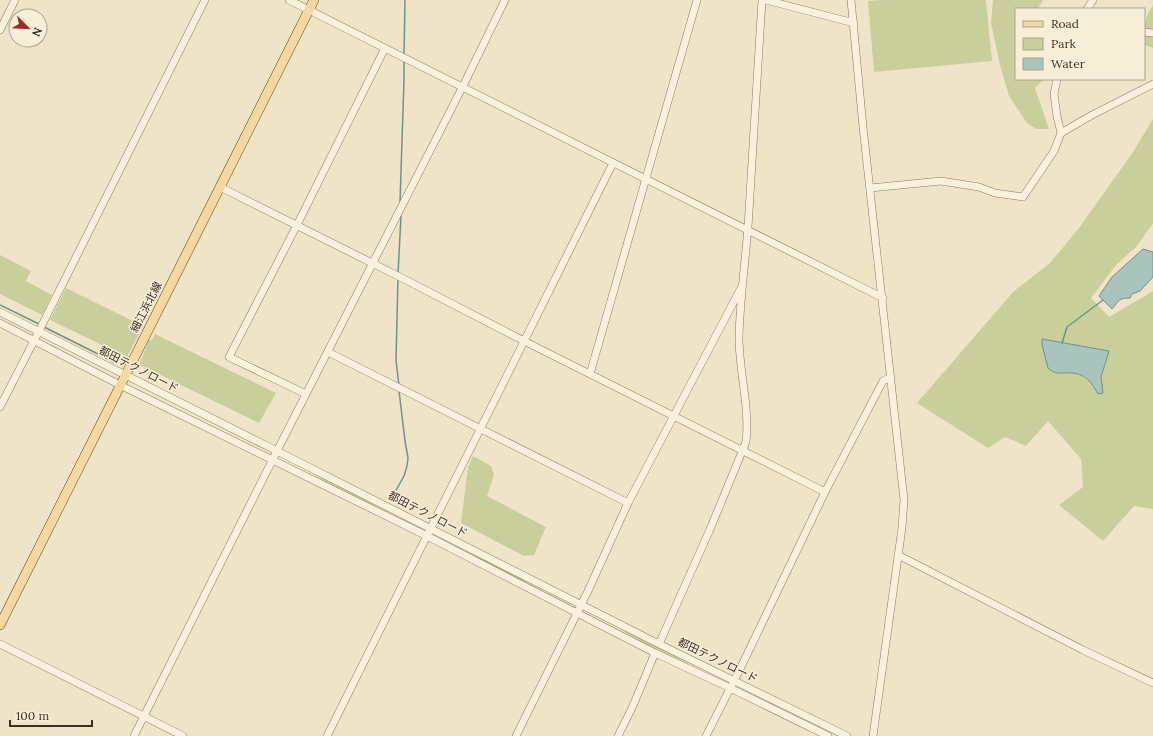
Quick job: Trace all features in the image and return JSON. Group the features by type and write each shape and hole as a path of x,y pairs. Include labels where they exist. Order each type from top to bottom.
{"main road":[{"name":"細江浜北線","path":"0,625 314,0"}],"street":[{"path":"0,30 15,0"},
{"path":"0,407 205,0"},
{"path":"290,0 883,298"},
{"path":"134,736 463,86 505,0"},
{"path":"590,374 697,0"},
{"path":"659,644 746,442 746,415 740,363 739,336 748,230 762,0"},
{"path":"766,0 854,23"},
{"path":"851,0 863,127 904,500 902,528 873,736"},
{"path":"306,394 229,357 386,48"},
{"path":"1057,80 1054,94 1057,116 1062,133"},
{"path":"870,188 941,181 979,186 995,193 1023,197 1054,151 1062,133 1092,115 1153,84"},
{"path":"327,736 613,163"},
{"path":"220,188 297,225 825,492"},
{"path":"516,736 582,604 628,503 743,285"},
{"name":"都田テクノロード","path":"0,312 659,644 847,736"},
{"name":"都田テクノロード","path":"0,323 120,385 427,536 655,652 828,736"},
{"path":"328,352 628,503"},
{"path":"706,736 825,492 883,381 891,377"},
{"path":"898,555 1083,650 1153,683"},
{"path":"0,644 183,736"},
{"path":"618,736 632,708 655,652"}],"green space":[{"path":"986,0 992,61 874,72 868,1"},
{"path":"993,0 1043,0 1039,8 1015,8 1015,80 1043,80 1035,88 1049,129 1036,129 1027,123 1009,96 1000,65 991,23"},
{"path":"1153,5 1153,48 1145,45 1145,24"},
{"path":"1153,119 1153,223 1137,246 1116,265 1091,298 1109,317 1153,291 1153,509 1134,506 1103,541 1059,505 1083,487 1081,459 1048,421 1026,446 1005,437 988,448 917,403 1014,291 1050,263 1079,228 1133,152"},
{"path":"0,255 31,271 26,281 52,295 42,315 0,294"},
{"path":"66,288 143,326 127,357 50,320"},
{"path":"155,334 276,393 259,423 140,365 149,340 152,340"},
{"path":"473,456 491,466 494,475 487,496 546,527 534,555 524,556 461,523 468,467"},
{"path":"311,472 367,500 386,513 334,488"},
{"path":"465,550 521,578 530,585 550,596 489,565"},
{"path":"619,628 669,652 695,668 641,642"}],"water":[{"path":"1143,249 1153,252 1153,277 1140,291 1132,294 1130,298 1121,299 1112,309 1099,296 1112,277"},
{"path":"1042,339 1109,351 1101,377 1103,393 1098,394 1089,380 1081,375 1072,373 1056,373 1048,368 1042,345"}],"waterway":[{"path":"404,54 405,0"},
{"path":"400,202 404,60"},
{"path":"398,274 401,216"},
{"path":"398,278 396,360 399,386"},
{"path":"1062,343 1067,327 1103,300"},
{"path":"0,305 39,324"},
{"path":"44,327 114,362"},
{"path":"395,492 404,476 408,458 399,391"}]}
